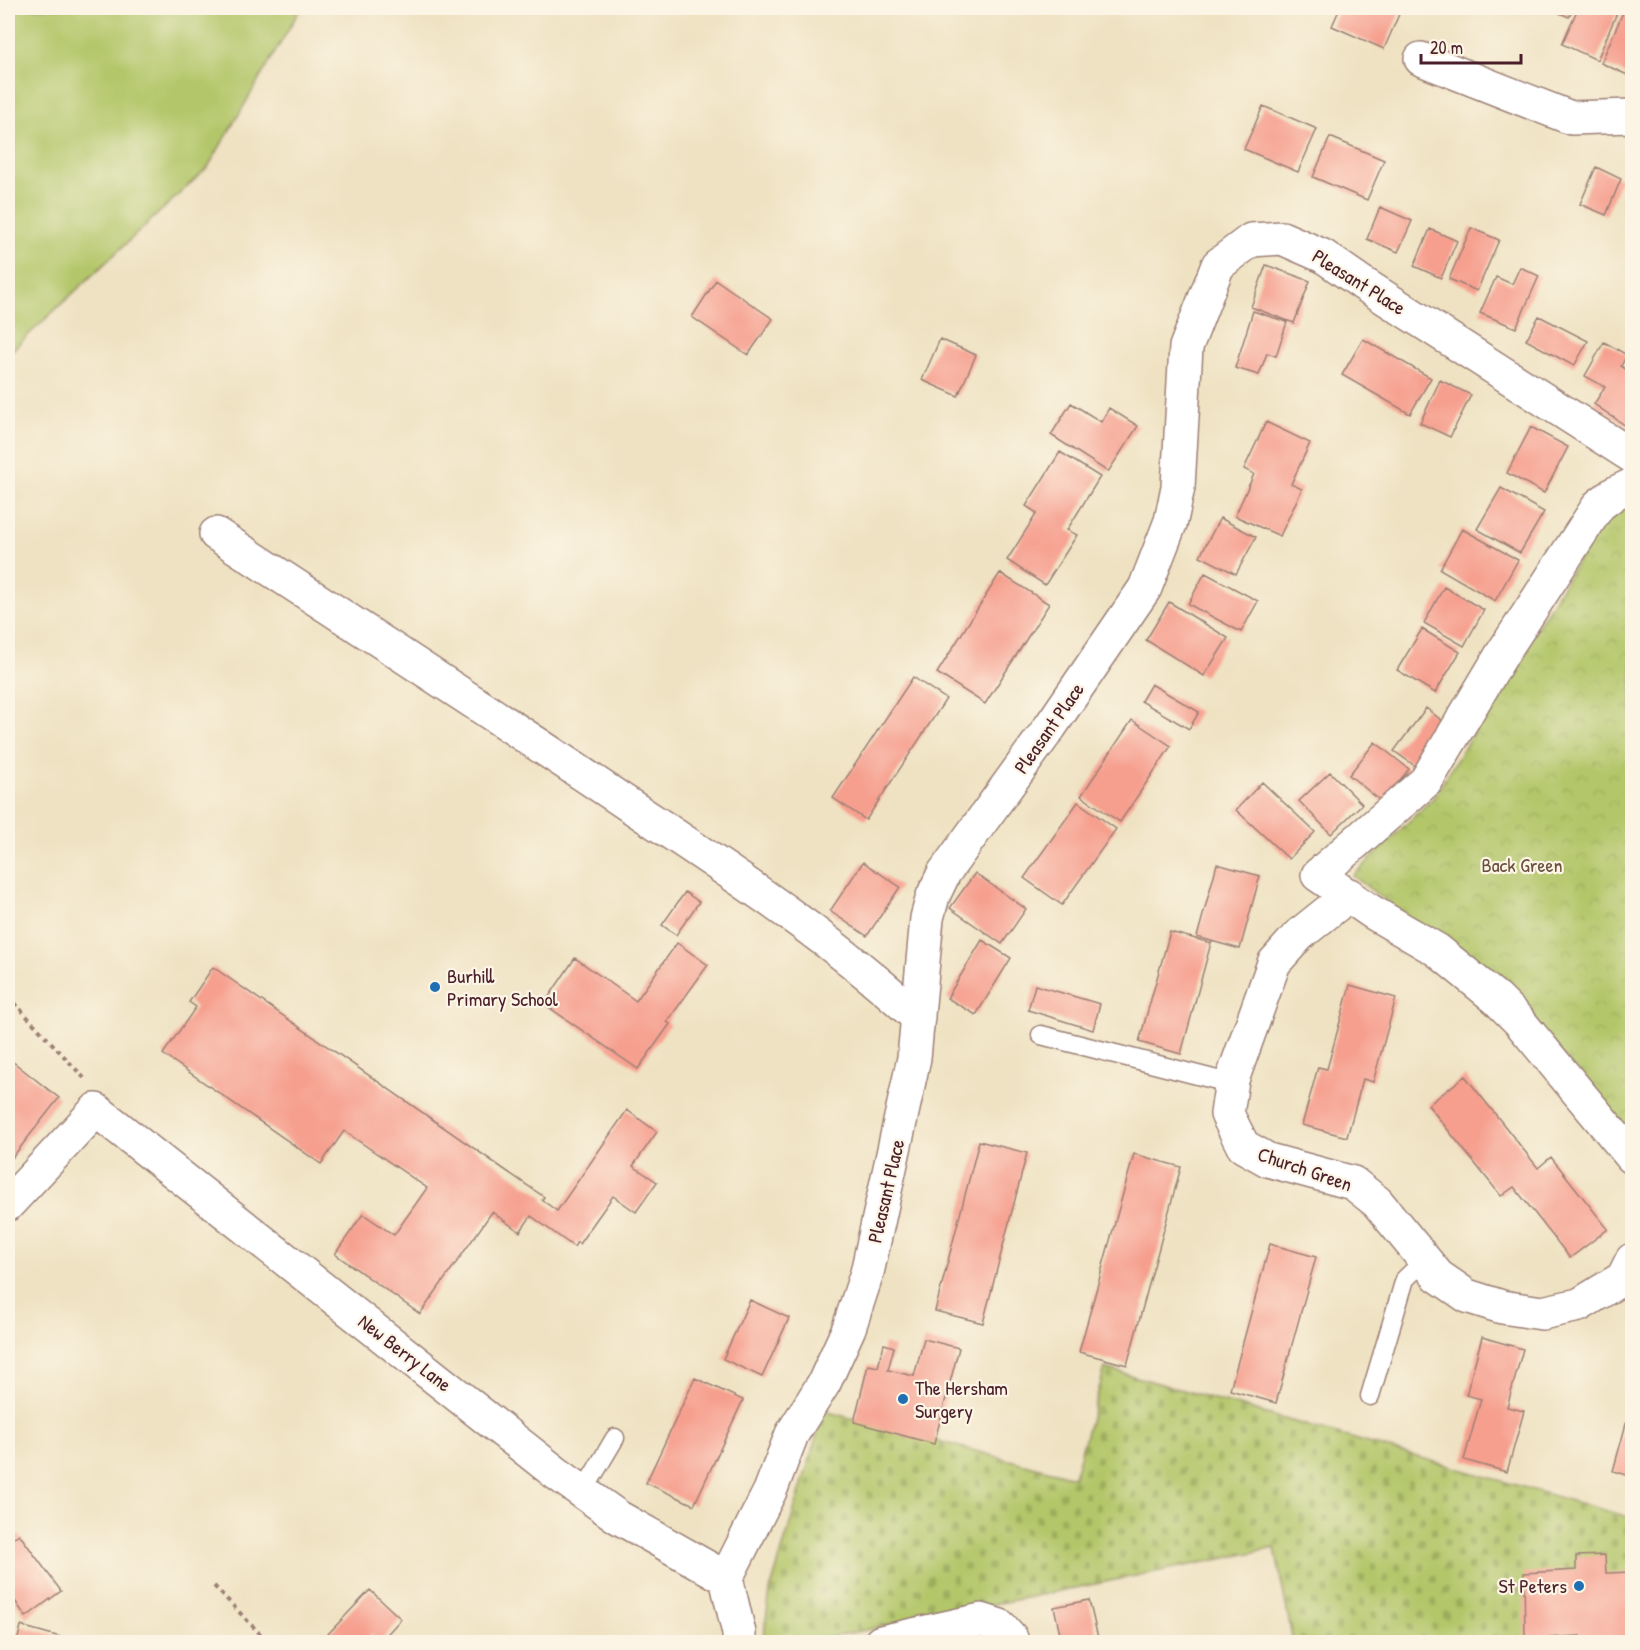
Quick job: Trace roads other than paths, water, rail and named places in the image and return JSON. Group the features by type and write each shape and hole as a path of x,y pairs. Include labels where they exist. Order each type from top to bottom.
{"street":[{"path":"1422,59 1571,118 1632,116"},
{"name":"Pleasant Place","path":"726,1578 770,1491 792,1434 824,1383 849,1328 867,1272 914,1058 927,918 933,896 944,873 1050,727 1130,611 1145,588 1159,556 1171,521 1178,487 1186,347 1218,266 1251,240 1282,238 1323,256 1632,456"},
{"path":"1632,485 1615,493 1599,505 1502,654 1426,780 1318,876 1372,912 1437,950 1497,999 1519,1021 1632,1157"},
{"path":"216,534 689,845 879,981 918,1018"},
{"name":"Church Green","path":"1349,895 1299,935 1275,963 1232,1080 1227,1114 1243,1146 1268,1160 1353,1183 1377,1202 1438,1276 1467,1296 1502,1307 1542,1313 1579,1305 1623,1278 1632,1260"},
{"name":"New Berry Lane","path":"8,1204 96,1110 583,1492 618,1517 726,1578"},
{"path":"726,1578 739,1642"},
{"path":"881,1642 981,1620 1000,1626 1012,1642"}],"lane":[{"path":"1041,1035 1217,1080 1232,1080"},
{"path":"1370,1396 1405,1279 1425,1260"},
{"path":"583,1492 615,1438"}],"place":[{"name":"Burhill Primary School","path":"435,987"},
{"name":"The Hersham Surgery","path":"903,1399"},
{"name":"St Peters","path":"1579,1586"}],"park label":[{"name":"Back Green","path":"1522,865"}]}
